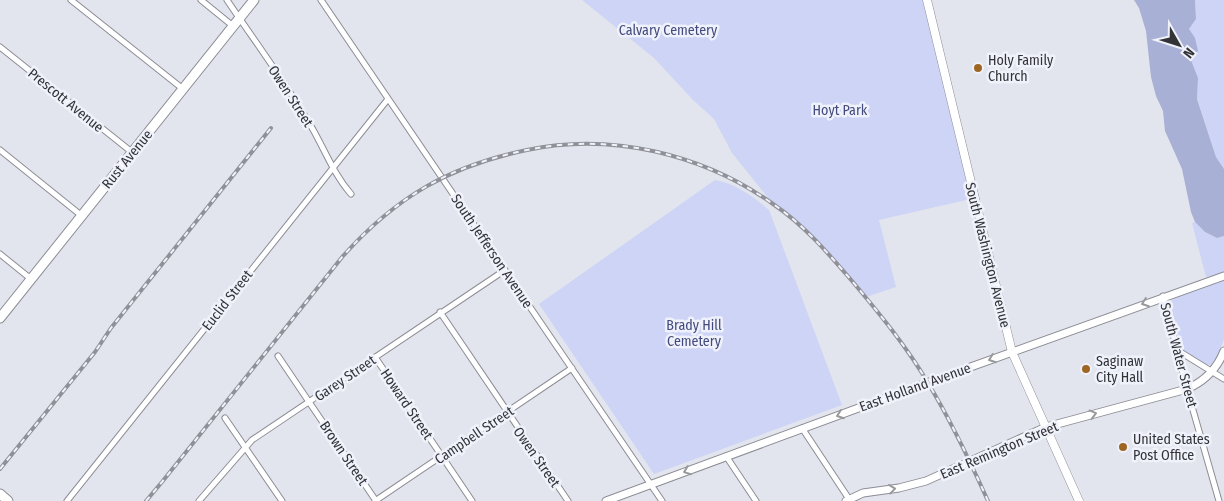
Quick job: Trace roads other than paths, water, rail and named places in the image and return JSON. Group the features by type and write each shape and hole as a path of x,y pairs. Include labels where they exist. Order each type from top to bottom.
{"highway":[{"name":"Rust Avenue","path":"0,318 254,0"},
{"path":"0,494 8,501"}],"main road":[{"name":"South Washington Avenue","path":"927,0 1012,352 1079,501"},
{"name":"East Holland Avenue","path":"606,501 1164,296 1224,276"},
{"name":"East Remington Street","path":"847,500 863,493 899,488 926,480 1046,427 1187,389 1196,385 1212,372 1224,351"}],"street":[{"path":"71,0 183,89"},
{"path":"201,0 237,23"},
{"name":"Owen Street","path":"226,0 237,23 306,117 332,168 351,194"},
{"name":"South Jefferson Avenue","path":"321,0 662,501"},
{"name":"Prescott Avenue","path":"0,47 133,153"},
{"name":"Euclid Street","path":"67,501 388,99"},
{"path":"0,150 82,216"},
{"path":"0,254 31,279"},
{"name":"Garey Street","path":"198,501 252,440 505,270"},
{"name":"South Water Street","path":"1164,296 1187,389 1219,501"},
{"name":"Owen Street","path":"440,312 568,501"},
{"path":"1177,349 1224,379"},
{"name":"Brown Street","path":"278,356 376,501"},
{"name":"Howard Street","path":"375,357 472,501"},
{"name":"Campbell Street","path":"376,501 572,368"},
{"path":"224,418 282,501"},
{"path":"802,428 847,500"},
{"path":"726,456 756,501"}],"railway":[{"path":"0,469 95,352 111,328 271,128"},
{"path":"146,501 343,256 383,217 426,187 448,175 473,165 527,150 559,145 591,144 623,146 687,160 717,172 746,187 795,221 825,250 852,281 911,356 952,426 988,501"}],"place":[{"name":"Holy Family Church","path":"978,68"},
{"name":"Saginaw City Hall","path":"1086,369"},
{"name":"United States Post Office","path":"1123,447"}],"park label":[{"name":"Calvary Cemetery","path":"668,30"},
{"name":"Hoyt Park","path":"840,110"},
{"name":"Brady Hill Cemetery","path":"694,334"}]}
